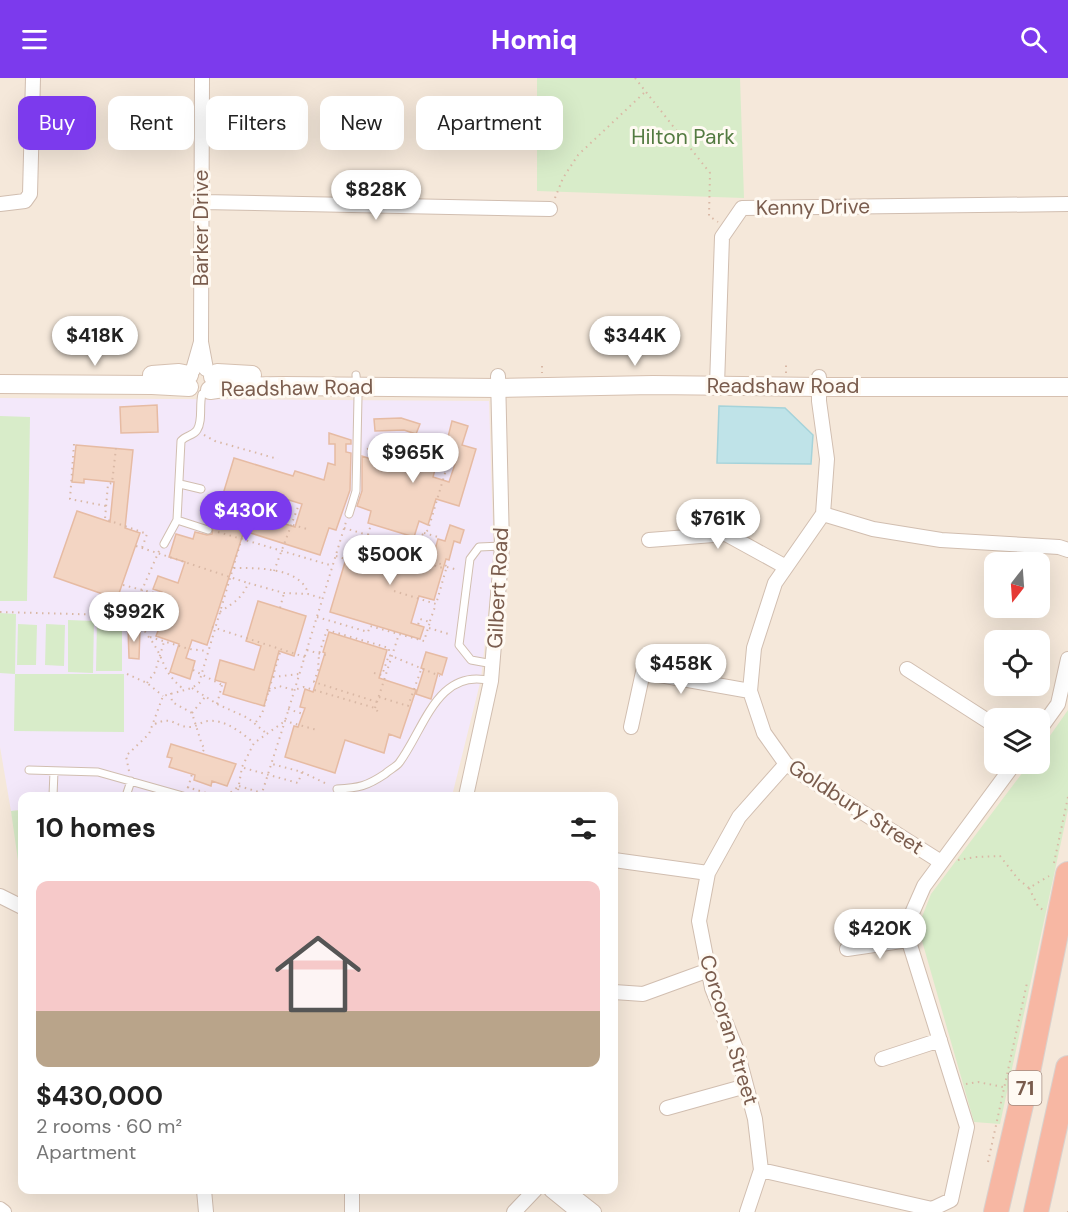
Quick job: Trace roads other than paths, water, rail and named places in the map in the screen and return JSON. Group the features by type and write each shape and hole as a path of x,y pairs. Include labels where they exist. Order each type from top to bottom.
{"highway":[{"name":"71","path":"996,1212 1024,1092 1057,910 1060,875"},
{"name":"71","path":"1036,1212 1068,1068"}],"street":[{"path":"0,204 25,201 30,194 33,78"},
{"name":"Barker Drive","path":"200,380 194,361 201,342 201,78"},
{"path":"202,202 550,209"},
{"name":"Kenny Drive","path":"717,381 722,237 741,208 1068,204"},
{"name":"Readshaw Road","path":"0,373 163,376 179,374 200,380"},
{"name":"Readshaw Road","path":"0,384 200,380 217,373 357,381 717,381 1068,387"},
{"name":"Readshaw Road","path":"819,382 1068,376"},
{"name":"Gilbert Road","path":"467,792 491,681 502,546 498,382"},
{"path":"819,382 819,401 827,459 823,514 873,529 941,540 1059,547 1068,550"},
{"name":"Goldbury Street","path":"823,514 775,583 754,648 750,691 764,733 786,764 941,862"},
{"path":"649,540 726,534 786,567"},
{"path":"1050,715 1058,704 1068,659"},
{"path":"907,669 984,719"},
{"path":"631,727 643,672 750,691"},
{"name":"Corcoran Street","path":"747,1212 761,1170 755,1119 738,1051 712,988 699,921 708,873 739,817 786,764"},
{"path":"761,1170 932,1209 951,1200 967,1127 905,929 924,886 1007,774"},
{"path":"618,861 708,873"},
{"path":"0,896 18,905"},
{"path":"847,949 908,940"},
{"path":"618,992 643,994 709,970"},
{"path":"882,1059 940,1040"},
{"path":"667,1107 746,1086"},
{"path":"204,1194 206,1212"},
{"path":"352,1194 352,1212"},
{"path":"514,1212 531,1194"},
{"path":"556,1194 578,1212"},
{"path":"571,1194 594,1212"},
{"path":"0,1209 4,1212"}],"lane":[{"path":"164,544 177,520 181,441 185,436 194,434 199,428 200,380"},
{"path":"349,514 356,491 357,381"},
{"path":"180,484 201,489"},
{"path":"177,520 208,530"},
{"path":"493,664 471,660 459,645 470,559 479,547 502,546"},
{"path":"337,789 367,786 398,765 438,698 454,684 472,678 491,681"},
{"path":"29,770 98,772 169,792"},
{"path":"53,792 54,771"},
{"path":"127,792 131,781"}],"water":[{"path":"719,406 785,408 813,435 811,464 717,463"}],"park label":[{"name":"Hilton Park","path":"683,137"}]}
